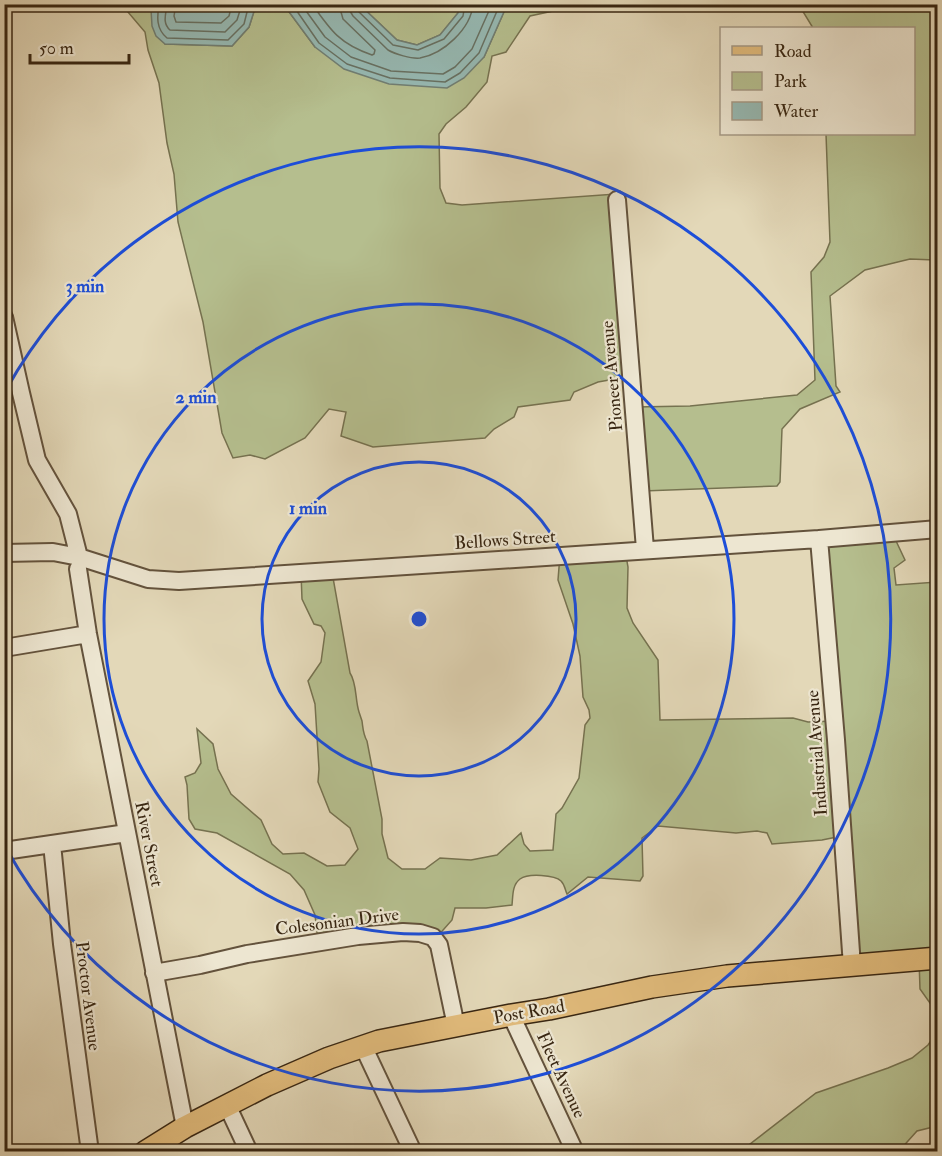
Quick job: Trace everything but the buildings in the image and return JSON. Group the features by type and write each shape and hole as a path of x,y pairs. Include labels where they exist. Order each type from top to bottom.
{"main road":[{"name":"Post Road","path":"145,1152 185,1127 267,1085 329,1058 379,1041 652,987 727,976 938,958"}],"street":[{"name":"Pioneer Avenue","path":"617,200 645,549"},
{"name":"River Street","path":"4,317 37,460 68,514 78,563 88,634 185,1127"},
{"name":"Bellows Street","path":"4,553 53,552 78,563 148,579 179,581 938,529"},
{"name":"Industrial Avenue","path":"819,538 852,966"},
{"path":"4,648 88,634"},
{"path":"4,851 127,833"},
{"name":"Proctor Avenue","path":"52,844 63,956 90,1152"},
{"name":"Colesonian Drive","path":"154,973 247,954 358,936 403,932 420,933 433,937 439,945 456,1026"},
{"name":"Fleet Avenue","path":"511,1015 575,1152"},
{"path":"363,1046 412,1152"},
{"path":"227,1105 249,1152"}],"green space":[{"path":"122,5 155,5 151,9 165,44 232,46 249,27 256,5 284,5 315,47 484,57 507,5 581,5 530,16 506,52 492,56 487,82 439,134 440,188 446,203 462,205 616,194 632,376 598,382 574,392 570,400 518,407 514,417 494,429 485,438 373,447 341,436 346,412 329,409 305,438 265,459 250,455 233,458 222,433 203,322 178,222 174,174 167,143 159,83 148,50 145,32"},
{"path":"360,5 460,5 458,13 440,35 417,45 397,40"},
{"path":"801,5 937,5 937,263 935,260 910,259 865,270 830,296 836,386 840,392 800,409 782,429 780,482 777,486 643,491 635,407 690,406 797,395 815,380 811,272 824,257 830,242 826,135 915,135 915,27 812,27"},
{"path":"895,532 897,543 905,560 894,568 896,585 937,582 937,1013 920,989 919,959 857,964 842,836 772,844 767,833 757,831 736,833 658,826 642,838 643,876 640,881 588,877 567,894 558,879 548,876 529,876 520,879 516,884 512,905 455,908 452,920 436,938 318,941 315,915 304,890 290,874 217,833 195,829 189,819 185,777 195,773 201,763 197,729 213,744 218,769 231,794 261,820 272,844 283,854 304,853 327,866 345,865 358,849 350,828 330,812 318,782 315,704 308,681 321,662 325,633 321,626 314,624 302,599 301,573 332,572 350,673 367,741 388,858 402,869 425,869 440,858 471,860 497,855 521,833 524,844 530,851 553,850 556,814 562,808 579,778 585,725 590,718 583,697 580,656 573,624 558,580 560,555 625,550 628,567 627,608 633,623 658,660 660,720 793,718 808,722 833,721 819,538"},
{"path":"937,1018 937,1124 917,1131 899,1151 741,1151 816,1093 912,1058 928,1045 935,1035"}],"water":[{"path":"155,4 256,5 249,27 232,46 165,44 156,36 152,26 151,9"},
{"path":"284,5 360,5 397,40 417,45 440,35 458,13 460,5 507,5 484,57 464,78 447,88 389,84 344,69 315,47"}]}
